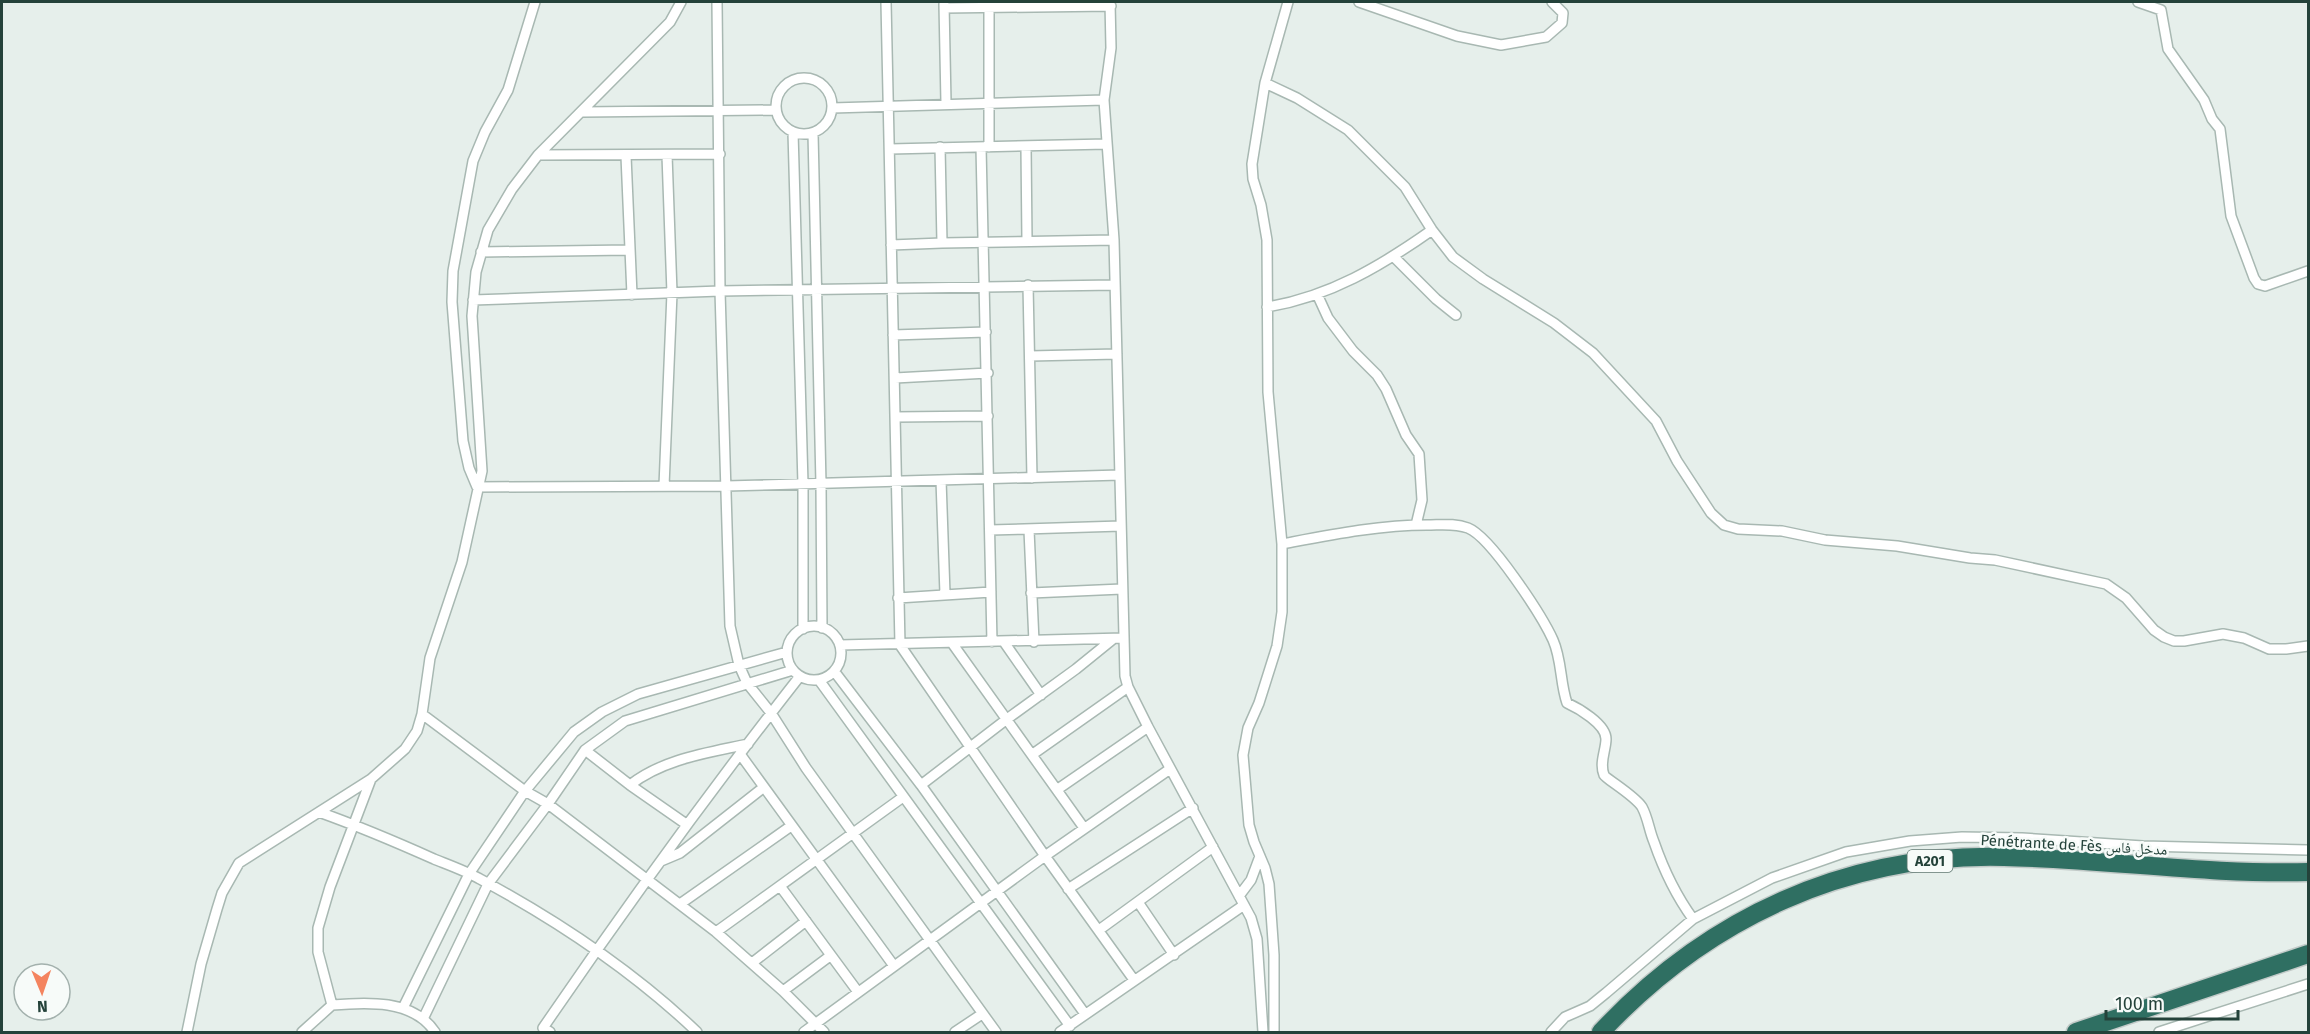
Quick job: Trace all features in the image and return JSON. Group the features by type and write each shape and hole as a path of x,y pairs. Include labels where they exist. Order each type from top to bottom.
{"highway":[{"name":"Pénétrante de Fès مدخل فاس","path":"1601,1032 1636,996 1704,942 1772,905 1855,874 1917,862 2003,856 2214,871 2308,872"},
{"path":"2076,1032 2308,954"}],"street":[{"path":"477,487 469,468 463,441 453,302 453,271 473,161 485,132 508,90 535,2"},
{"path":"188,1032 201,964 222,893 239,863 371,779 405,749 417,731 422,714 430,658 462,562 482,471 473,300 481,252 488,231 512,189 538,155 670,22 681,2"},
{"path":"717,2 720,291 730,626 739,665 747,683 771,713 806,768 996,1032"},
{"path":"886,2 900,645 1068,889 1134,980"},
{"path":"1274,1032 1274,955 1269,884 1249,825 1243,755 1248,728 1259,703 1281,630 1282,544 1268,392 1265,226 1252,171 1257,122 1265,83 1288,2"},
{"path":"1359,2 1457,36 1501,45 1540,39 1555,31 1562,23 1563,13 1552,2"},
{"path":"2138,2 2161,10 2168,49 2204,100 2212,119 2220,129 2231,216 2254,279 2258,284 2265,286 2308,271"},
{"path":"946,103 944,5 1110,4 1111,48 1104,100 1114,240 1122,589 1118,638 1128,687 1251,918 1257,939 1263,1032"},
{"path":"989,6 984,242 992,642"},
{"path":"802,78 818,82 826,89 832,108 828,120 822,127 803,134 785,127 775,110 778,94 784,86 793,80 802,78"},
{"path":"1265,83 1297,98 1348,130 1405,187 1446,250 1465,267 1554,323 1593,353 1656,421 1677,461 1712,513 1724,525 1738,529 1782,531 1825,540 1897,546 1995,560 2106,584 2126,598 2148,625 2163,637 2174,641 2223,634 2244,638 2269,649 2308,646"},
{"path":"832,108 1104,100"},
{"path":"583,112 775,110"},
{"path":"793,132 803,484 803,629"},
{"path":"813,132 818,289 822,628"},
{"path":"890,149 1107,144"},
{"path":"940,147 942,243"},
{"path":"1026,147 1027,241"},
{"path":"538,155 720,154"},
{"path":"664,486 672,293 667,155"},
{"path":"626,156 632,295"},
{"path":"1267,307 1317,294 1354,280 1394,257 1432,231"},
{"path":"891,245 1114,240"},
{"path":"481,252 629,250"},
{"path":"1394,257 1436,299 1456,315"},
{"path":"1028,285 1032,478"},
{"path":"473,300 720,291 1114,285"},
{"path":"1317,294 1328,318 1353,351 1377,375 1386,389 1406,435 1419,454 1422,500 1416,525"},
{"path":"893,335 986,332"},
{"path":"1030,356 1116,354"},
{"path":"895,378 987,374"},
{"path":"896,417 988,416"},
{"path":"477,487 726,486 1120,475"},
{"path":"941,480 945,594"},
{"path":"1282,544 1416,525 1453,525 1469,528 1484,539 1502,560 1553,641 1567,703 1593,720 1605,733 1603,752 1605,777 1626,790 1641,806 1663,862 1693,919"},
{"path":"990,530 1121,526"},
{"path":"1029,530 1034,642"},
{"path":"1031,593 1122,589"},
{"path":"898,598 991,592"},
{"path":"822,628 833,634 840,645 841,656 834,671 819,680 809,680 796,673 787,652 789,643 795,634 803,629 822,628"},
{"path":"840,645 1034,642 1118,638"},
{"path":"921,785 1118,638"},
{"path":"1004,642 1041,695"},
{"path":"952,644 1084,828"},
{"path":"403,1008 469,874 525,791 574,732 602,711 638,694 787,652"},
{"path":"834,671 921,785 1085,1014"},
{"path":"423,1019 488,884 585,750 625,721 747,683 796,673"},
{"path":"544,1031 596,950 686,824 771,713 796,673"},
{"path":"819,680 1070,1026"},
{"path":"1033,754 1128,687"},
{"path":"422,714 525,791 548,804 716,932 783,991 824,1032"},
{"path":"1058,789 1148,728"},
{"path":"630,785 650,770 707,753 748,744"},
{"path":"585,750 686,824"},
{"path":"740,754 894,966"},
{"path":"804,1032 996,891 1170,769"},
{"path":"332,1005 318,952 318,928 371,779"},
{"path":"661,861 680,853 764,787"},
{"path":"716,932 903,797"},
{"path":"1068,889 1192,808"},
{"path":"320,812 354,824 488,884 596,950 663,1001 697,1032"},
{"path":"680,904 791,825"},
{"path":"1551,1032 1565,1017 1590,1006 1693,919 1772,878 1846,852 1910,841 1962,837 2022,837 2143,846 2308,850"},
{"path":"1099,930 1213,846"},
{"path":"1060,1032 1174,955 1241,901 1260,856"},
{"path":"780,886 858,992"},
{"path":"1138,902 1174,955"},
{"path":"752,963 806,921"},
{"path":"783,991 830,956"},
{"path":"2159,1032 2308,984"},
{"path":"302,1032 332,1005 362,1002 403,1008 423,1019 435,1032"},
{"path":"955,1032 982,1014"}]}
